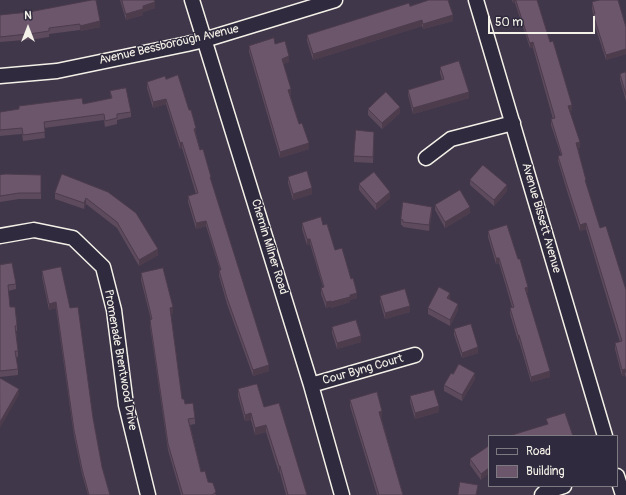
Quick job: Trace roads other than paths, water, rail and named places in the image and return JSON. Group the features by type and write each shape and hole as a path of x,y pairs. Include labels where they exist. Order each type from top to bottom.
{"street":[{"name":"Chemin Milner Road","path":"192,0 311,384 342,495"},
{"name":"Avenue Bessborough Avenue","path":"0,76 57,71 204,40 336,0"},
{"name":"Avenue Bissett Avenue","path":"476,0 605,435"},
{"path":"426,158 451,139 513,123"},
{"name":"Promenade Brentwood Drive","path":"0,236 34,230 72,238 103,267 114,310 126,405 148,495"},
{"name":"Cour Byng Court","path":"311,384 415,355"},
{"path":"618,479 623,495"},
{"path":"542,495 545,492 561,487"}]}
